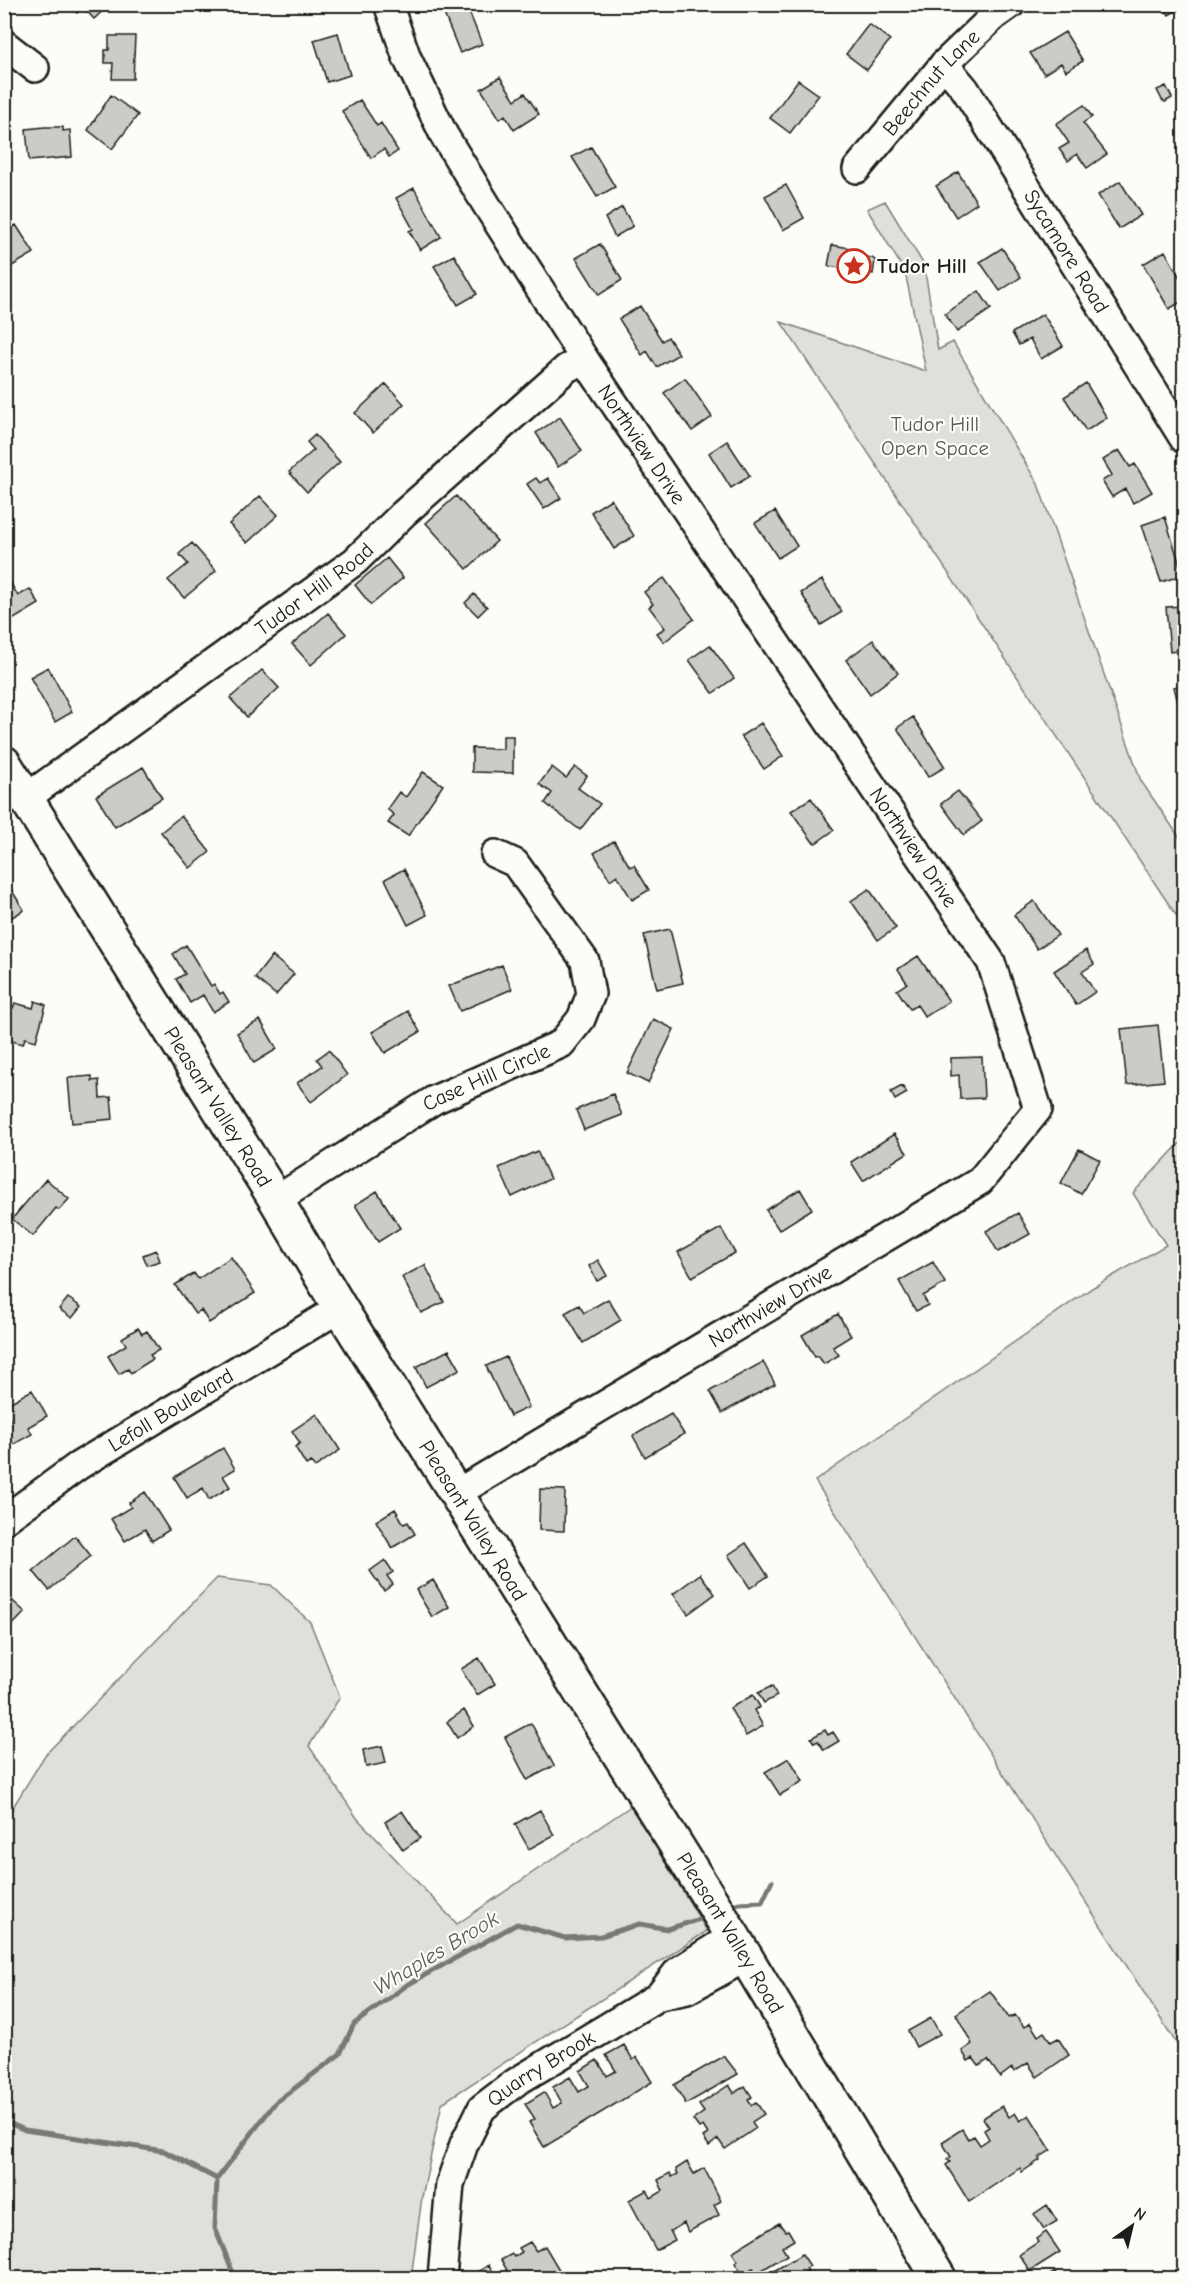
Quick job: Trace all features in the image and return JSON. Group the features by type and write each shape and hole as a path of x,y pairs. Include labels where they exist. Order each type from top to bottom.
{"main road":[{"name":"Pleasant Valley Road","path":"4,763 276,1200 340,1308 739,1947 939,2278"}],"street":[{"name":"Northview Drive","path":"388,4 407,58 444,135 486,204 585,360 991,962 1038,1109 980,1181 457,1493"},
{"name":"Beechnut Lane","path":"857,169 944,64 994,16 1011,4"},
{"path":"4,45 35,68"},
{"name":"Sycamore Road","path":"944,64 965,89 1185,439"},
{"name":"Tudor Hill Road","path":"26,798 355,561 403,514 567,368 585,360"},
{"name":"Case Hill Circle","path":"276,1200 434,1100 561,1044 581,1019 591,994 585,961 515,863 495,854"},
{"name":"Lefoll Boulevard","path":"4,1520 78,1466 340,1308"},
{"name":"Quarry Brook","path":"442,2278 450,2184 464,2144 482,2108 516,2082 659,1996 687,1990 739,1947"}],"green space":[{"name":"Tudor Hill Open Space","path":"885,201 924,265 938,350 953,342 1038,484 1141,781 1184,844 1184,927 781,322 926,371 905,272 867,209"},
{"path":"1184,1139 1184,2055 815,1481 1092,1288 1166,1245 1133,1193"},
{"path":"217,1578 271,1585 310,1622 340,1697 309,1746 357,1818 457,1924 631,1806 707,1931 442,2103 422,2197 411,2278 5,2278 5,1820 45,1755"}],"building":[{"path":"69,4 109,5 94,19 83,7 77,13"},
{"path":"440,4 466,4 482,44 460,53"},
{"path":"1162,4 1184,4 1184,6 1169,15"},
{"path":"869,24 890,40 867,70 846,54"},
{"path":"1065,32 1083,61 1066,71 1061,63 1044,74 1030,53"},
{"path":"338,33 350,75 327,82 314,40"},
{"path":"109,36 135,36 133,79 112,79 113,63 105,63 105,50 109,50"},
{"path":"500,77 515,100 525,93 539,114 514,130 505,115 500,119 481,89"},
{"path":"798,80 819,95 790,133 770,118"},
{"path":"1166,86 1172,98 1165,102 1157,90"},
{"path":"111,95 138,115 112,149 88,130"},
{"path":"360,100 377,126 381,123 398,151 389,157 384,149 371,158 342,111"},
{"path":"1084,105 1092,117 1083,123 1107,154 1087,168 1077,154 1068,161 1059,149 1069,143 1056,124"},
{"path":"4,127 11,130 4,142"},
{"path":"63,127 63,131 70,130 72,157 29,161 26,129"},
{"path":"591,147 615,187 597,197 572,157"},
{"path":"958,172 977,203 956,217 936,186"},
{"path":"1120,181 1141,215 1119,229 1098,195"},
{"path":"786,185 804,218 783,230 765,196"},
{"path":"1184,187 1184,202 1183,203 1177,191"},
{"path":"414,188 441,237 420,250 409,231 413,229 396,198"},
{"path":"622,207 633,226 615,237 605,218"},
{"path":"16,225 34,253 12,266 4,254 4,232"},
{"path":"600,244 622,280 599,295 576,258"},
{"path":"832,245 857,249 855,255 875,260 873,274 828,266"},
{"path":"1002,248 1021,277 1000,291 980,262"},
{"path":"1165,251 1184,285 1184,300 1169,309 1143,264"},
{"path":"454,255 477,294 458,305 434,266"},
{"path":"979,291 991,309 957,332 945,314"},
{"path":"640,306 662,341 668,337 679,354 657,367 647,351 642,355 619,319"},
{"path":"1043,314 1063,346 1041,359 1030,339 1019,345 1012,333"},
{"path":"685,378 712,417 692,431 664,393"},
{"path":"1086,383 1107,418 1086,431 1064,397"},
{"path":"386,384 404,404 373,433 355,413"},
{"path":"560,417 582,451 558,467 536,433"},
{"path":"315,435 340,462 307,492 289,472 314,450 307,442"},
{"path":"727,441 750,476 731,488 709,453"},
{"path":"1119,450 1130,467 1135,464 1152,492 1133,503 1125,489 1112,497 1102,481 1112,475 1103,460"},
{"path":"536,478 540,483 548,478 561,498 544,509 527,484"},
{"path":"260,496 278,515 247,543 229,524"},
{"path":"456,496 497,541 467,569 426,523"},
{"path":"611,499 634,536 614,549 591,512"},
{"path":"775,511 797,546 778,558 755,523"},
{"path":"1165,517 1183,575 1161,582 1142,525"},
{"path":"192,543 216,571 184,598 168,580 188,564 179,554"},
{"path":"387,558 403,578 371,605 355,585"},
{"path":"4,572 18,596 30,589 39,604 4,625"},
{"path":"664,578 694,619 664,642 657,633 665,628 649,607 653,604 644,592"},
{"path":"822,580 842,612 821,625 801,593"},
{"path":"474,594 487,607 478,616 465,603"},
{"path":"1184,606 1184,650 1170,652 1166,607"},
{"path":"328,613 346,634 311,665 292,644"},
{"path":"873,640 898,673 870,694 846,660"},
{"path":"710,645 734,678 713,693 689,660"},
{"path":"48,667 72,712 55,722 30,677"},
{"path":"262,670 279,688 247,717 230,698"},
{"path":"1184,684 1184,726 1174,687"},
{"path":"913,717 945,767 928,777 897,728"},
{"path":"761,723 783,756 764,769 741,736"},
{"path":"503,736 513,736 513,773 472,772 472,748 503,749"},
{"path":"143,767 162,798 115,827 96,796"},
{"path":"552,767 566,778 575,767 587,776 578,788 600,804 580,830 545,803 552,793 539,784"},
{"path":"423,772 443,785 408,836 388,823 394,815 387,809 399,792 406,797"},
{"path":"958,791 982,821 964,835 941,804"},
{"path":"811,798 834,830 816,843 791,811"},
{"path":"181,816 210,852 190,868 161,832"},
{"path":"614,841 630,867 634,865 649,890 632,900 617,875 610,880 594,853"},
{"path":"404,869 427,915 408,925 385,879"},
{"path":"4,878 24,910 4,922"},
{"path":"869,889 896,928 878,940 851,901"},
{"path":"1034,901 1058,935 1037,949 1014,915"},
{"path":"670,929 683,983 657,989 644,935"},
{"path":"186,945 211,986 214,984 220,994 223,992 229,1002 213,1012 203,995 190,1003 176,979 185,974 173,954"},
{"path":"1086,950 1094,964 1082,972 1095,992 1076,1005 1054,971"},
{"path":"272,956 294,974 276,995 255,978"},
{"path":"918,956 949,1001 925,1017 917,1005 910,1009 897,990 907,983 898,969"},
{"path":"502,965 512,989 460,1011 449,986"},
{"path":"35,1001 46,1005 36,1041 25,1038 23,1044 4,1039 4,1005 13,1008 15,1003 33,1008"},
{"path":"408,1011 420,1032 385,1053 372,1032"},
{"path":"653,1019 674,1029 648,1083 627,1073"},
{"path":"260,1020 277,1049 254,1063 237,1033"},
{"path":"1158,1025 1164,1081 1127,1085 1121,1029"},
{"path":"329,1050 347,1075 311,1102 297,1083 322,1066 317,1059"},
{"path":"982,1057 984,1098 960,1099 959,1075 951,1076 951,1058"},
{"path":"92,1076 92,1081 99,1080 100,1098 111,1097 113,1119 72,1123 68,1078"},
{"path":"902,1086 907,1093 895,1100 891,1092"},
{"path":"613,1094 622,1115 584,1130 576,1110"},
{"path":"894,1134 907,1153 863,1181 851,1162"},
{"path":"1079,1149 1100,1160 1081,1194 1061,1183"},
{"path":"537,1151 550,1179 512,1197 499,1168"},
{"path":"46,1179 69,1199 59,1210 56,1208 33,1236 12,1219"},
{"path":"800,1189 812,1209 779,1230 766,1210"},
{"path":"377,1191 400,1228 378,1242 355,1205"},
{"path":"1018,1213 1030,1234 998,1252 986,1231"},
{"path":"721,1228 735,1253 692,1277 678,1252"},
{"path":"156,1250 160,1261 147,1265 143,1255"},
{"path":"231,1257 255,1293 209,1323 201,1310 195,1314 175,1285 194,1273 198,1279"},
{"path":"598,1260 607,1276 597,1281 589,1266"},
{"path":"933,1262 945,1283 923,1296 928,1305 916,1311 899,1281"},
{"path":"425,1265 444,1302 421,1313 402,1277"},
{"path":"68,1298 81,1307 72,1318 59,1309"},
{"path":"608,1299 621,1320 583,1343 565,1313 579,1305 584,1313"},
{"path":"838,1314 851,1336 833,1347 839,1355 824,1364 818,1356 815,1357 802,1335"},
{"path":"138,1328 142,1334 147,1331 159,1350 150,1355 153,1359 131,1373 128,1369 119,1374 108,1356 126,1345 122,1338"},
{"path":"449,1350 460,1369 426,1387 416,1367"},
{"path":"506,1357 529,1407 510,1416 486,1366"},
{"path":"763,1362 775,1384 722,1413 710,1391"},
{"path":"32,1390 47,1416 28,1427 32,1434 4,1450 4,1423 10,1420 4,1411 4,1406"},
{"path":"317,1414 340,1450 315,1467 311,1462 306,1465 295,1447 300,1443 292,1431"},
{"path":"671,1414 684,1434 645,1457 633,1436"},
{"path":"223,1448 235,1469 223,1476 230,1487 209,1500 203,1488 187,1498 174,1477"},
{"path":"540,1489 565,1490 564,1531 539,1530"},
{"path":"145,1492 169,1530 152,1541 145,1529 125,1541 111,1519 131,1507 129,1503"},
{"path":"395,1509 404,1524 408,1522 415,1534 392,1548 376,1521"},
{"path":"75,1536 91,1556 49,1590 33,1571"},
{"path":"746,1543 768,1576 750,1588 728,1555"},
{"path":"385,1560 393,1572 387,1576 393,1584 384,1591 370,1571"},
{"path":"700,1574 715,1594 688,1614 673,1594"},
{"path":"433,1580 449,1607 432,1617 416,1590"},
{"path":"6,1595 25,1612 4,1634 4,1597"},
{"path":"479,1658 495,1684 477,1695 461,1669"},
{"path":"772,1686 777,1696 764,1703 758,1693"},
{"path":"753,1695 760,1707 754,1710 763,1726 746,1736 730,1708"},
{"path":"464,1710 474,1726 457,1738 447,1722"},
{"path":"531,1723 554,1766 527,1780 505,1737"},
{"path":"825,1730 828,1735 833,1732 839,1741 824,1750 818,1741 814,1743 811,1738"},
{"path":"382,1746 386,1763 366,1767 363,1750"},
{"path":"789,1758 803,1781 780,1795 765,1772"},
{"path":"540,1810 554,1835 529,1849 515,1824"},
{"path":"402,1811 420,1838 403,1850 385,1822"},
{"path":"990,1991 1009,2018 1015,2015 1024,2027 1030,2023 1038,2036 1044,2032 1051,2042 1058,2038 1069,2055 1037,2077 1028,2063 1014,2072 1012,2068 1000,2077 988,2060 979,2066 973,2058 968,2061 962,2051 972,2044 956,2014"},
{"path":"931,2018 940,2034 916,2047 908,2031"},
{"path":"624,2045 633,2060 637,2057 652,2082 544,2147 529,2122 535,2119 525,2104 544,2092 553,2108 562,2103 553,2087 570,2077 579,2092 589,2086 580,2071 597,2060 607,2076 616,2071 606,2055"},
{"path":"724,2056 738,2074 686,2104 674,2085"},
{"path":"729,2085 734,2093 745,2086 752,2097 748,2100 751,2105 756,2102 764,2114 752,2122 756,2128 725,2149 718,2139 709,2146 703,2137 708,2134 703,2126 699,2128 693,2120 704,2112 699,2105"},
{"path":"1002,2106 1009,2117 1015,2113 1020,2121 1029,2115 1051,2150 1022,2172 1020,2168 969,2202 946,2165 950,2162 947,2159 951,2157 942,2142 962,2129 968,2139 974,2136 980,2145 989,2139 984,2130 989,2127 983,2118"},
{"path":"687,2162 694,2174 704,2168 721,2201 714,2205 719,2215 688,2232 684,2223 670,2231 675,2240 656,2250 629,2200 647,2190 651,2198 663,2191 658,2180 670,2173 672,2177 678,2174 676,2169"},
{"path":"1047,2205 1057,2221 1044,2229 1034,2214"},
{"path":"779,2223 785,2231 788,2230 794,2240 782,2247 787,2255 757,2273 753,2268 742,2274 735,2263 738,2261 732,2252"},
{"path":"1046,2232 1060,2252 1030,2271 1019,2255 1038,2242 1036,2239"},
{"path":"530,2242 536,2251 545,2246 564,2278 474,2278 479,2276 477,2272 489,2265 496,2277 507,2270 501,2260 512,2254 514,2257 522,2252 519,2248"},
{"path":"802,2254 810,2266 806,2268 808,2271 796,2278 762,2278"},
{"path":"673,2271 678,2278 660,2278"},
{"path":"813,2272 817,2278 803,2278"},
{"path":"1055,2272 1059,2278 1045,2278"}],"waterway":[{"name":"Whaples Brook","path":"733,1906 739,1903 762,1902 772,1881"},
{"name":"Whaples Brook","path":"235,2278 215,2228 217,2179 275,2103 340,2054 354,2024 407,1985 517,1924 565,1938 601,1936 640,1924 668,1929 703,1918"},
{"path":"4,2121 25,2130 164,2151 217,2179"}],"place":[{"name":"Tudor Hill","path":"854,266"}]}
